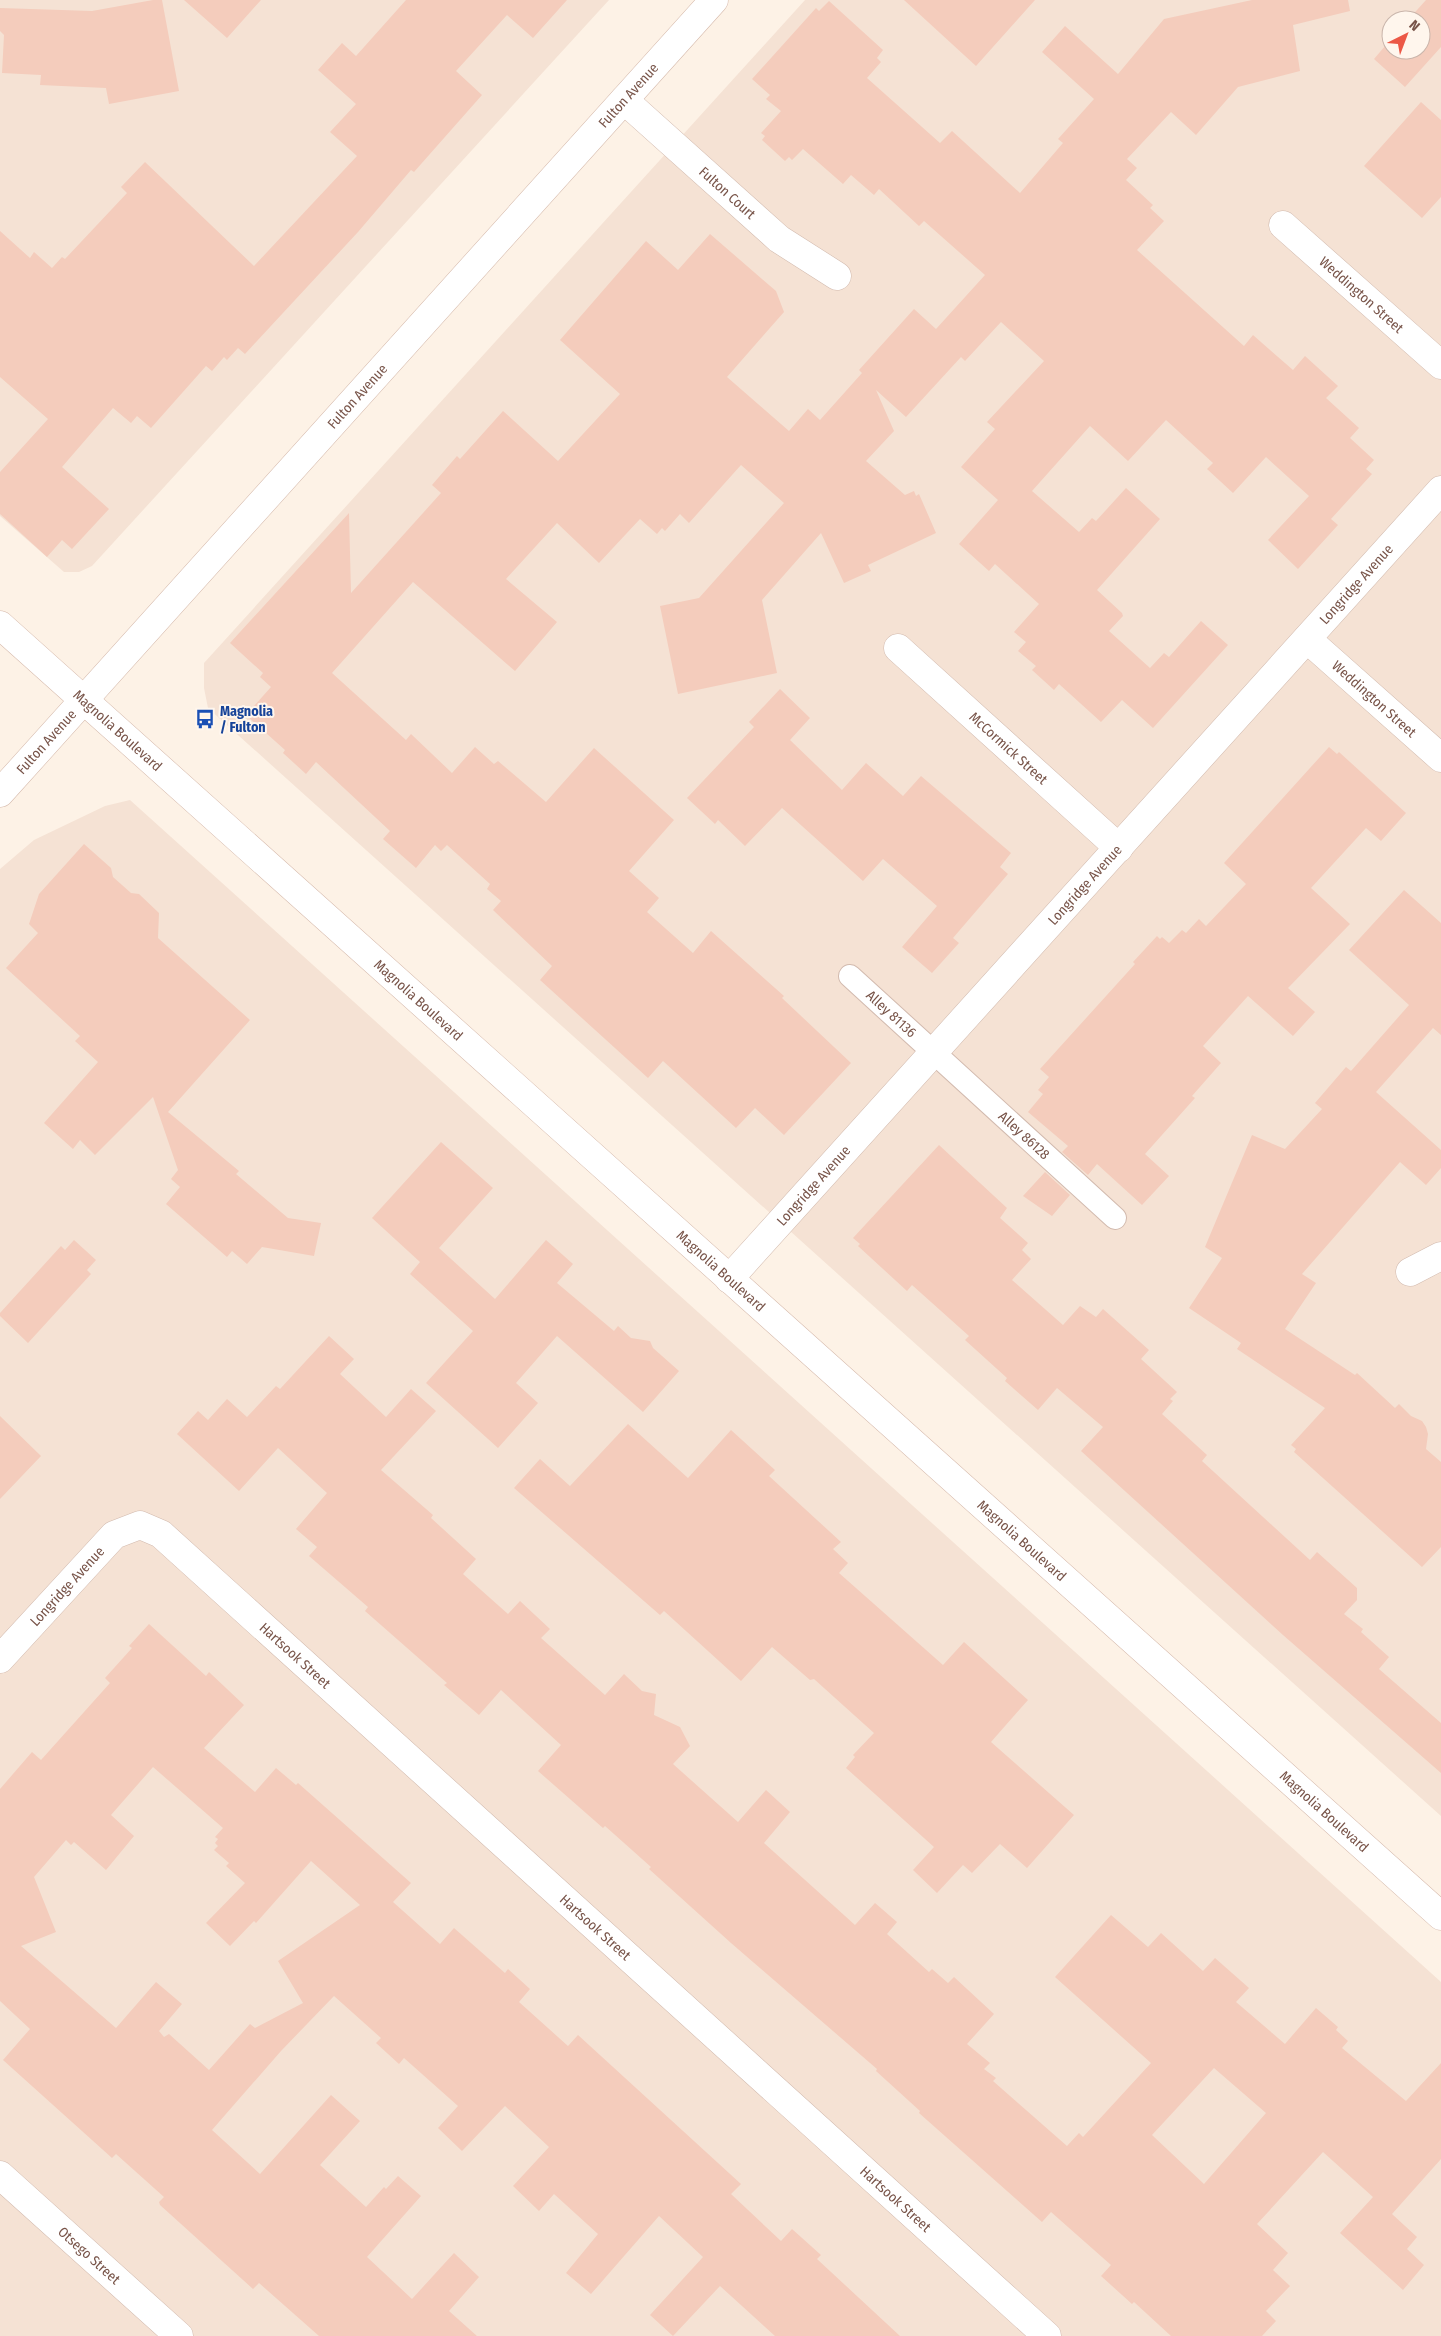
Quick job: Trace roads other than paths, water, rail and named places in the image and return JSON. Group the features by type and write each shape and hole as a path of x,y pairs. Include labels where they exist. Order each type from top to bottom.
{"street":[{"name":"Fulton Avenue","path":"0,793 714,0"},
{"name":"Fulton Court","path":"624,100 779,239 837,276"},
{"name":"Weddington Street","path":"1283,224 1441,365"},
{"name":"Longridge Avenue","path":"729,1278 1441,490"},
{"name":"Magnolia Boulevard","path":"0,624 1441,1916"},
{"name":"Weddington Street","path":"1307,639 1441,758"},
{"name":"McCormick Street","path":"898,648 1119,848"},
{"path":"1410,1272 1441,1256"},
{"name":"Longridge Avenue","path":"0,1659 114,1535 140,1526"},
{"name":"Hartsook Street","path":"140,1526 161,1534 1046,2336"},
{"name":"Otsego Street","path":"0,2175 179,2336"}],"lane":[{"name":"Alley 81136","path":"850,976 933,1054"},
{"name":"Alley 86128","path":"933,1054 1115,1218"}],"place":[{"name":"Magnolia / Fulton","path":"205,719"}]}
